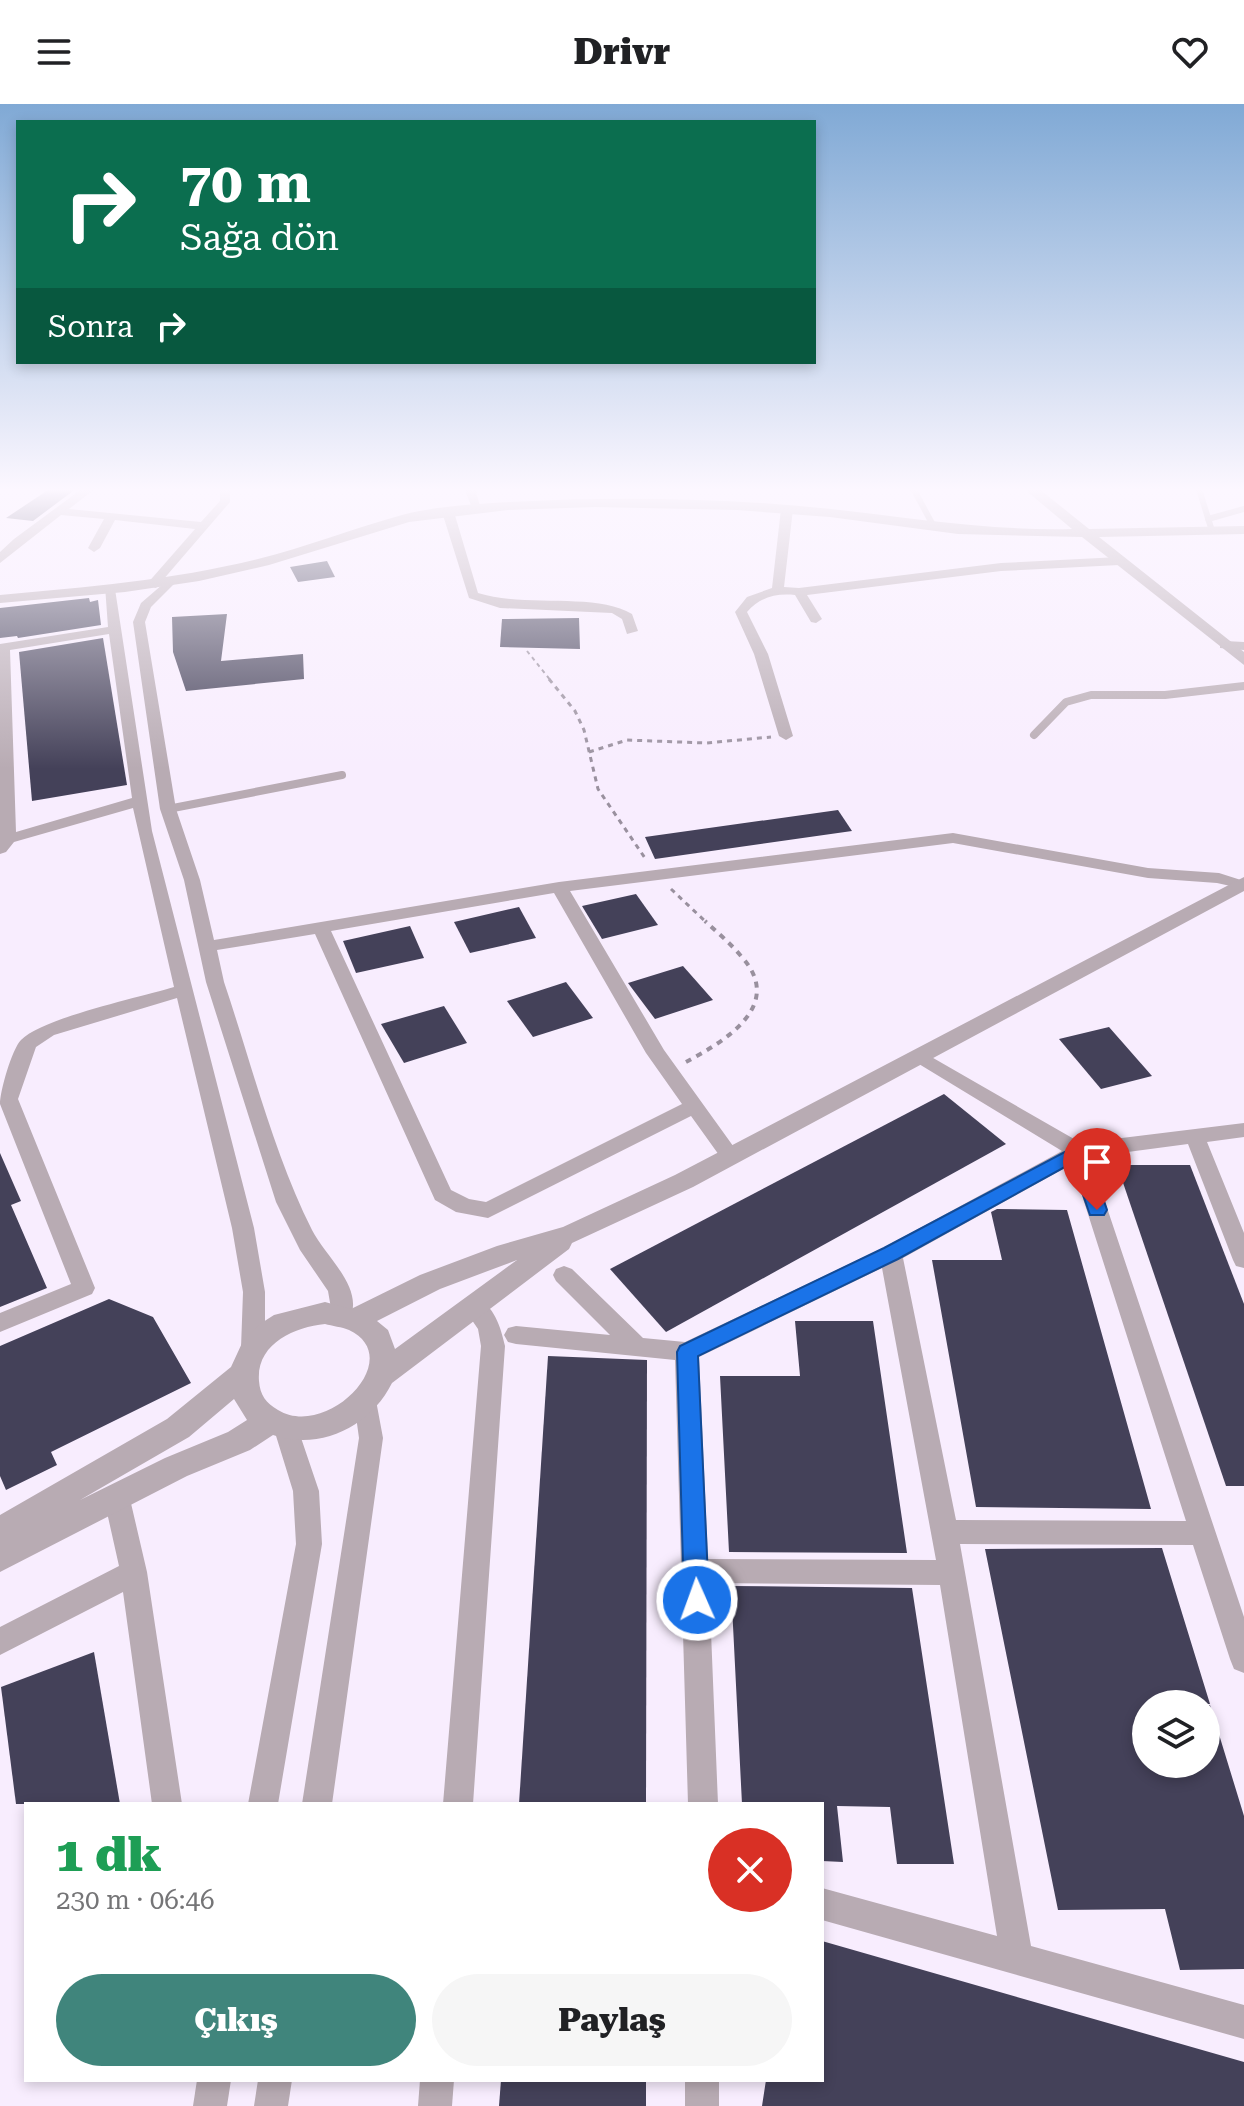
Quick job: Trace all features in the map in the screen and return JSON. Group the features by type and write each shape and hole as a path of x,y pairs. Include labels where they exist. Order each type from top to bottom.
{"street":[{"path":"163,581 145,606 139,622 168,809 192,880 206,947 287,1202 308,1244 339,1289 348,1317"},
{"path":"0,599 174,581"},
{"path":"469,581 473,595 500,604 615,609 628,617 632,631"},
{"path":"778,590 779,581"},
{"path":"786,736 761,654 741,612 751,600 778,590 799,592 884,581"},
{"path":"1145,581 1244,660"},
{"path":"109,589 139,801 152,867 243,1228 254,1292 248,1402 277,1424 306,1491 309,1544 263,1802"},
{"path":"799,592 816,619"},
{"path":"113,630 2,648 4,844 139,801"},
{"path":"1225,645 1244,646"},
{"path":"206,947 559,887 953,838 1148,873 1219,878 1242,884"},
{"path":"348,1317 506,1253 571,1234 731,1157 1242,884"},
{"path":"559,887 670,1072 731,1157"},
{"path":"321,928 443,1195 453,1201 488,1210 695,1106"},
{"path":"0,1323 84,1288 5,1094 28,1044 36,1035 185,990"},
{"path":"921,1057 1078,1151 1244,1659"},
{"path":"516,1335 687,1352 891,1254 1078,1151 1244,1130"},
{"path":"1195,1137 1244,1260"},
{"path":"0,1557 176,1467 277,1424 311,1427 338,1421 366,1402 382,1375 571,1234"},
{"path":"891,1254 945,1532 1017,1958"},
{"path":"564,1275 637,1347"},
{"path":"458,1802 493,1346 489,1327 475,1307"},
{"path":"0,1531 178,1428 248,1362 276,1327 292,1319 308,1314 348,1317 367,1326 383,1348 382,1375"},
{"path":"687,1352 703,1802"},
{"path":"317,1802 371,1438 366,1402"},
{"path":"117,1499 134,1572 167,1802"},
{"path":"945,1532 1203,1533"},
{"path":"696,1571 952,1573"},
{"path":"0,1642 134,1572"},
{"path":"824,1905 1244,2022"},
{"path":"210,2106 214,2082"},
{"path":"271,2106 275,2082"},
{"path":"435,2106 437,2082"},
{"path":"702,2082 702,2106"}],"lane":[{"path":"1034,735 1066,702 1091,695 1165,695 1244,686"},
{"path":"168,809 342,775"}],"path":[{"path":"527,651 575,711 584,730 598,789 656,874 744,958 758,990 751,1014 735,1032 670,1072"},
{"path":"589,752 616,742 636,740 706,743 786,736"}],"building":[{"path":"89,598 90,602 98,600 101,625 0,638 0,608"},
{"path":"227,614 221,661 303,654 304,679 186,691 173,652 172,617"},
{"path":"579,618 580,649 500,647 502,619"},
{"path":"103,638 127,785 32,801 19,652"},
{"path":"838,810 852,831 655,859 645,837"},
{"path":"636,894 658,925 602,939 582,906"},
{"path":"519,907 536,938 470,953 454,922"},
{"path":"410,926 424,958 356,973 343,941"},
{"path":"683,966 713,1000 655,1019 628,983"},
{"path":"566,982 593,1018 533,1037 507,1001"},
{"path":"444,1006 467,1043 404,1063 381,1024"},
{"path":"1109,1027 1152,1076 1101,1089 1059,1039"},
{"path":"944,1094 1006,1144 666,1332 610,1269"},
{"path":"0,1153 21,1201 11,1205 47,1288 0,1307"},
{"path":"1117,1165 1190,1165 1244,1304 1244,1486 1226,1486"},
{"path":"997,1209 1067,1210 1151,1509 976,1507 932,1260 1002,1260 991,1212"},
{"path":"109,1299 153,1317 191,1383 51,1452 57,1465 6,1490 0,1476 0,1346"},
{"path":"795,1321 873,1321 907,1553 729,1552 720,1376 800,1376"},
{"path":"548,1356 647,1360 646,1802 519,1802"},
{"path":"1162,1548 1206,1690 1132,1690 1132,1778 1220,1778 1220,1738 1244,1816 1244,1969 1180,1970 1165,1909 1058,1910 985,1549"},
{"path":"731,1586 912,1588 954,1864 897,1864 890,1807 837,1806 843,1862 824,1861 824,1802 742,1802"},
{"path":"94,1652 120,1802 16,1804 1,1687"},
{"path":"824,1942 1244,2062 1244,2106 762,2106 766,2082 824,2082"},
{"path":"501,2082 646,2082 646,2106 499,2106"}],"route":[{"path":"697,1600 687,1352 891,1254 1078,1151 1097,1210"}]}
